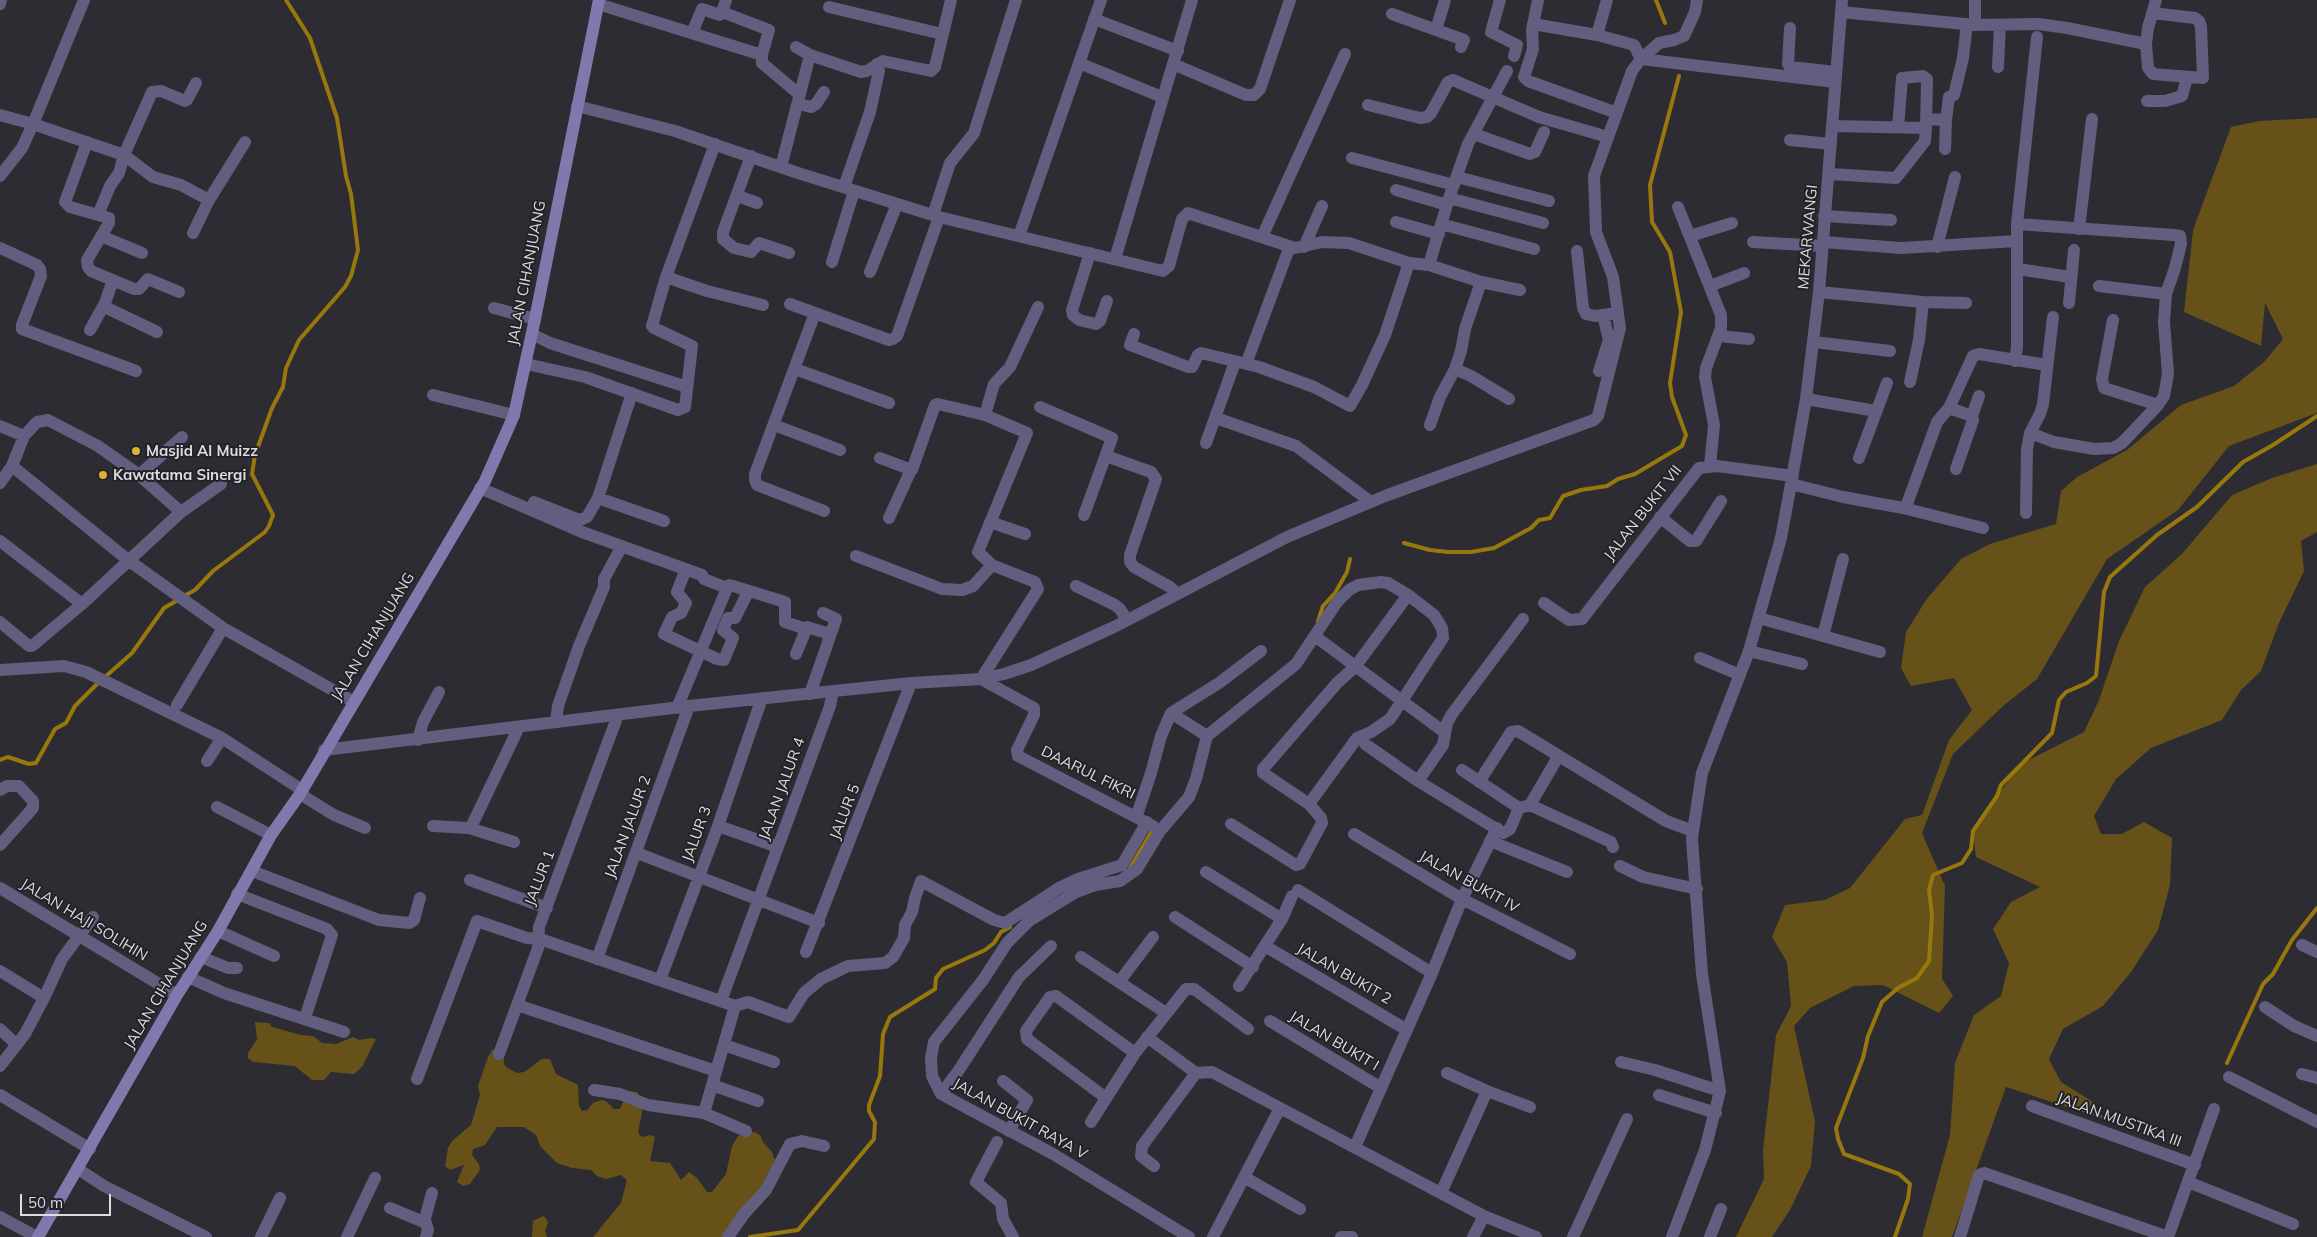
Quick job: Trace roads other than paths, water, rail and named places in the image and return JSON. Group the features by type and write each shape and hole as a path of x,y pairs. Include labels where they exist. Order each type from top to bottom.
{"main road":[{"name":"JALAN CIHANJUANG","path":"38,1237 177,995 218,931 271,835 301,792 324,750 483,485 514,415 526,364 598,2"}],"street":[{"path":"0,4 2,0"},
{"path":"0,176 22,148 34,124 84,0"},
{"path":"796,47 810,55 861,72 867,71 883,61 933,69 951,0"},
{"path":"790,304 890,340 897,336 936,216 950,163 974,133 1016,0"},
{"path":"1019,236 1101,0"},
{"path":"1114,259 1192,0"},
{"path":"1173,64 1246,95 1254,96 1260,89 1290,0"},
{"path":"1436,30 1445,0"},
{"path":"1500,0 1491,32 1516,45 1514,56"},
{"path":"1538,0 1533,24 1533,49 1524,77 1528,81 1617,112"},
{"path":"1597,35 1607,0"},
{"path":"324,750 762,698 981,678 1031,665 1127,620 1256,552 1371,502 1594,420 1598,416 1620,328 1613,277 1596,232 1594,176 1632,70 1641,58 1659,43 1684,36 1695,12 1697,0"},
{"path":"1945,149 1949,97 1954,96 1975,0"},
{"path":"2152,13 2195,18 2199,21 2201,27 2203,78 2158,75 2149,71 2146,44 2152,13 2156,0"},
{"path":"598,2 762,55"},
{"path":"692,33 701,10 720,15 724,6 768,28 762,63 799,100 811,107 816,104 824,92"},
{"path":"1841,6 1971,25 2039,24 2146,44"},
{"name":"MEKARWANGI","path":"1672,1237 1702,1159 1716,1113 1720,1091 1702,974 1692,840 1693,831 1702,773 1749,651 1781,538 1792,480 1814,342 1824,216 1830,174 1841,6"},
{"path":"829,7 942,34"},
{"path":"1392,14 1464,40 1461,47"},
{"path":"1094,19 1178,51"},
{"path":"1533,24 1597,35 1634,45 1641,58"},
{"path":"1998,66 2000,25"},
{"path":"1790,28 1788,64 1836,77"},
{"path":"2015,361 2017,347 2017,224 2037,37"},
{"path":"1262,236 1345,54"},
{"path":"781,167 810,55"},
{"path":"1641,58 1836,77"},
{"path":"1079,63 1162,97"},
{"path":"832,262 857,154 872,103 879,70 877,64"},
{"path":"1429,266 1455,181 1474,134 1506,71"},
{"path":"1830,174 1896,178 1925,141 1927,77 1902,78 1898,127"},
{"path":"2147,101 2165,101 2182,96 2187,78"},
{"path":"1368,105 1420,118 1427,117 1448,82 1453,80 1539,117 1608,137"},
{"path":"98,216 152,92 161,91 184,101 187,100 196,83"},
{"path":"577,106 675,131 936,216 1163,271 1169,266 1182,219 1188,213 1290,246 1304,247 1322,242 1349,243 1409,263 1429,266 1481,282 1520,290"},
{"path":"0,115 34,124 124,155 153,176 180,185 209,200"},
{"path":"2079,229 2092,119"},
{"path":"1832,126 1898,127 1946,120"},
{"path":"1474,134 1530,154 1535,152 1544,132"},
{"path":"1790,140 1831,144"},
{"path":"87,142 65,202 70,207 98,216 106,216 110,220 87,260 91,271 139,289 148,279 179,292"},
{"path":"193,233 209,200 244,142"},
{"path":"526,364 584,377 678,410 685,407 692,345 652,326 666,278 714,144"},
{"path":"752,156 723,232 723,239 734,248 751,252 759,243 789,253"},
{"path":"1352,158 1549,201"},
{"path":"1937,247 1955,177"},
{"path":"1396,190 1543,223"},
{"path":"738,196 757,203"},
{"path":"870,272 897,204"},
{"path":"1304,247 1322,206"},
{"path":"1678,207 1721,315 1719,336 1706,368 1705,377 1714,425 1710,466 1792,480 1843,498 1903,508 1983,528"},
{"path":"1824,216 1892,220"},
{"path":"1396,222 1440,229 1534,249"},
{"path":"1690,236 1732,224"},
{"path":"2017,224 2180,236 2181,244 2166,294 2164,322 2168,374 2164,396 2158,405 2122,443 2113,448 2094,449 2062,443 2030,433"},
{"path":"101,236 142,253"},
{"path":"1753,242 1901,248 2016,241"},
{"path":"1206,443 1290,246"},
{"path":"0,248 37,265 40,269 41,276 22,329 136,371"},
{"path":"2069,303 2074,250"},
{"path":"1577,251 1583,308 1586,314 1603,315 1617,313"},
{"path":"1090,253 1072,310 1073,315 1079,320 1096,324 1100,322 1107,301"},
{"path":"1134,334 1130,344 1188,367 1192,367 1201,352 1314,388 1350,406 1385,335 1409,263"},
{"path":"2018,269 2070,277"},
{"path":"1710,286 1744,273"},
{"path":"666,278 707,291 763,305"},
{"path":"90,330 104,303 112,280"},
{"path":"1430,425 1440,397 1461,351 1465,329 1481,282"},
{"path":"2099,286 2166,294"},
{"path":"1819,292 1923,302 1966,303"},
{"path":"1910,382 1919,340 1923,302"},
{"path":"104,303 110,311 157,332"},
{"path":"984,415 994,384 1010,367 1038,307"},
{"path":"494,308 535,319"},
{"path":"815,313 756,474 757,485 824,510"},
{"path":"1599,371 1609,340 1603,315"},
{"path":"2026,513 2027,449 2030,433 2041,409 2053,317"},
{"path":"2113,320 2102,379 2104,388 2158,405"},
{"path":"532,334 550,343 687,388"},
{"path":"1719,336 1749,339"},
{"path":"1814,342 1890,351"},
{"path":"1903,508 1907,504 1937,422 1949,408 1972,356 1978,354 2047,365"},
{"path":"795,369 889,403"},
{"path":"1454,369 1471,376 1509,398"},
{"path":"1859,458 1887,383"},
{"path":"483,485 580,520 587,517 598,498 632,393"},
{"path":"434,395 514,415"},
{"path":"1956,469 1979,396"},
{"path":"1806,399 1876,411"},
{"path":"890,518 914,467 935,405 942,403 984,415 1025,431 1028,434 978,552 992,564 1031,579 1038,585 1038,589 981,678"},
{"path":"1040,407 1111,437 1106,456 1084,514"},
{"path":"1949,408 1972,416"},
{"path":"1216,418 1296,446 1371,502"},
{"path":"0,483 12,466 24,436 37,422 48,420 98,446 139,475 181,512"},
{"path":"774,425 840,450"},
{"path":"0,426 24,436"},
{"path":"139,475 182,437"},
{"path":"1106,456 1151,472 1156,479 1130,555 1130,562 1134,567 1170,587 1176,594"},
{"path":"880,458 911,470"},
{"path":"12,466 128,560 224,628 354,702"},
{"name":"JALAN BUKIT VII","path":"1544,604 1569,620 1582,618 1699,468 1710,466"},
{"path":"0,622 29,646 32,646 82,604 181,512 221,484"},
{"path":"483,485 582,532 686,569 727,588 729,585 785,602 784,622 830,634"},
{"path":"598,498 664,521"},
{"path":"1660,516 1690,541 1696,541 1721,501"},
{"path":"990,522 1025,534"},
{"path":"0,541 82,604"},
{"path":"556,722 558,706 579,646 604,587 604,579 622,546"},
{"path":"856,556 942,589 962,590 973,586 992,564"},
{"path":"1824,636 1843,559"},
{"path":"686,569 677,592 686,603 681,613 672,617 664,633 717,659 724,660 733,638 722,630 728,618 735,618 748,592"},
{"path":"1171,714 1202,732 1296,664 1316,637 1337,602 1349,590 1358,585 1380,582 1388,583 1408,595 1434,615 1442,628 1443,638 1401,699 1390,719 1357,738 1309,804"},
{"path":"1076,586 1120,609 1127,620"},
{"name":"JALAN JALUR 2","path":"597,959 637,853 700,650 727,588"},
{"path":"1231,824 1298,866 1300,864 1322,823 1319,814 1309,804 1263,773 1263,769 1337,683 1355,667 1408,595"},
{"path":"810,694 836,618 823,613"},
{"path":"1759,618 1880,652"},
{"path":"1420,783 1443,745 1444,732 1452,714 1522,619"},
{"path":"177,705 224,628"},
{"path":"796,654 806,629"},
{"path":"1316,637 1444,732"},
{"path":"417,1079 477,921 527,938 540,939 735,1006 748,1002 789,1017 804,993 821,979 848,966 886,962 894,957 904,938 905,925 912,912 914,898 921,881 994,920 1005,923 1059,888 1078,879 1122,865 1150,824 1152,774 1161,736 1171,714 1219,683 1261,651"},
{"path":"1749,651 1802,664"},
{"path":"1700,658 1740,675"},
{"path":"0,670 64,666 86,672 222,738 334,815 365,828"},
{"name":"DAARUL FIKRI","path":"981,678 1034,708 1034,715 1017,750 1018,756 1150,824"},
{"name":"JALUR 5","path":"806,952 819,923 911,683"},
{"name":"JALAN JALUR 4","path":"721,1001 760,899 834,691"},
{"path":"418,740 423,722 439,692"},
{"name":"JALUR 3","path":"660,980 718,826 762,698"},
{"name":"JALUR 1","path":"499,1054 540,939 539,927 618,716"},
{"path":"469,828 518,727"},
{"path":"1479,782 1511,732 1518,731 1666,821 1693,831"},
{"name":"JALAN BUKIT RAYA V","path":"1189,1237 1053,1154 941,1094 932,1076 931,1058 934,1042 983,980 1007,943 1029,921 1076,892 1120,881 1131,875 1145,857 1150,824 1189,796 1196,779 1202,732"},
{"path":"207,761 222,738"},
{"path":"1365,744 1420,783 1503,833 1510,829 1558,757"},
{"path":"1462,770 1479,782 1525,806 1611,842 1613,846"},
{"path":"0,790 7,786 19,786 33,801 33,808 0,845"},
{"path":"217,807 271,835"},
{"path":"433,826 469,828 514,842"},
{"path":"718,826 778,847"},
{"path":"1355,1147 1432,973 1462,899 1497,828"},
{"name":"JALAN BUKIT IV","path":"1354,834 1462,899 1570,954"},
{"path":"1490,841 1567,872"},
{"path":"637,853 819,923"},
{"path":"1620,866 1643,877 1697,889"},
{"path":"252,871 378,920 414,920 420,898"},
{"path":"1206,872 1282,919"},
{"path":"470,880 547,908"},
{"name":"JALAN HAJI SOLIHIN","path":"0,888 77,937 177,995"},
{"path":"1239,986 1253,967 1282,919 1295,893 1432,973"},
{"path":"237,894 327,929 332,935 304,1018"},
{"path":"0,1066 17,1045 44,998 62,959 94,917"},
{"path":"1174,917 1253,967"},
{"path":"218,931 274,956"},
{"path":"1119,982 1153,937"},
{"path":"941,1094 957,1073 1019,977 1050,946"},
{"name":"JALAN BUKIT 2","path":"1265,946 1407,1030"},
{"path":"2302,946 2317,952"},
{"path":"201,957 228,968 237,968"},
{"path":"1081,957 1166,1013"},
{"path":"0,971 44,998"},
{"path":"188,977 224,993 344,1032"},
{"path":"1091,1122 1135,1053 1166,1013 1190,988 1248,1028"},
{"path":"1106,1098 1027,1039 1026,1031 1050,997 1056,996 1135,1053"},
{"path":"517,1005 716,1070"},
{"path":"704,1113 735,1006"},
{"path":"2265,1008 2294,1026 2317,1036"},
{"name":"JALAN BUKIT I","path":"1270,1021 1381,1088"},
{"path":"0,1029 17,1045"},
{"path":"1147,1037 1196,1073 1212,1072 1484,1216 1536,1237"},
{"path":"724,1045 774,1062"},
{"path":"1622,1062 1655,1070 1720,1091"},
{"path":"1154,1166 1141,1156 1142,1146 1196,1073"},
{"path":"1447,1073 1530,1107"},
{"path":"2302,1074 2317,1078"},
{"path":"2229,1077 2317,1122"},
{"path":"1003,1080 1027,1100 1027,1103 1009,1130"},
{"path":"712,1085 758,1101"},
{"path":"594,1090 620,1094 648,1105 704,1113 746,1130"},
{"path":"1441,1193 1487,1091"},
{"path":"0,1095 90,1149"},
{"path":"1659,1095 1716,1113"},
{"name":"JALAN MUSTIKA III","path":"2032,1106 2195,1165"},
{"path":"1213,1237 1280,1108"},
{"path":"1960,1237 1979,1175 1984,1173 2168,1237 2214,1109"},
{"path":"1573,1237 1627,1119"},
{"path":"728,1237 744,1214 766,1190 790,1144 802,1141 824,1146"},
{"path":"997,1142 976,1182 1001,1203 1003,1219 1013,1237"},
{"path":"78,1169 104,1186 206,1237"},
{"path":"1244,1177 1300,1209"},
{"path":"347,1237 375,1178"},
{"path":"2188,1182 2293,1224"},
{"path":"424,1222 432,1193"},
{"path":"261,1237 280,1198"},
{"path":"390,1208 424,1222 428,1227 426,1237"},
{"path":"1710,1237 1721,1209"},
{"path":"1473,1237 1484,1216"},
{"path":"0,1217 38,1237"},
{"path":"1341,1237 1352,1237"}],"waterway":[{"path":"184,596 195,590 213,571 265,532 269,526 273,515 252,474 255,455 272,408 283,387 286,368 299,340 345,287 351,276 358,250 351,194 346,176 337,118 310,38 286,0"},
{"path":"1656,0 1665,23"},
{"path":"1404,543 1430,550 1448,552 1471,552 1494,548 1531,528 1539,520 1550,518 1563,496 1581,490 1607,486 1618,479 1635,474 1682,446 1686,435 1672,397 1670,383 1681,312 1670,252 1652,222 1650,185 1679,76"},
{"path":"1895,1237 1908,1199 1910,1184 1899,1174 1844,1154 1836,1128 1882,1002 1898,988 1917,978 1929,961 1932,915 1929,890 1933,875 1962,863 1971,849 1973,831 1997,796 2001,785 2052,733 2059,700 2066,692 2087,683 2096,676 2104,592 2110,577 2157,535 2197,507 2243,462 2317,416"},
{"path":"1318,621 1323,606 1335,593 1347,572 1350,559"},
{"path":"105,677 132,653 164,608 178,600"},
{"path":"0,760 8,757 29,764 36,763 55,729 66,723 75,706 99,682"},
{"path":"1130,868 1153,829"},
{"path":"2227,1063 2263,984 2273,974 2292,940 2317,908"},
{"path":"750,1237 798,1230 874,1139 875,1122 869,1111 869,1105 880,1076 883,1034 890,1017 935,989 936,978 943,969 985,950 994,943 1001,932 1010,927"}],"place":[{"name":"Masjid Al Muizz","path":"136,451"},
{"name":"Kawatama Sinergi","path":"103,475"}]}
